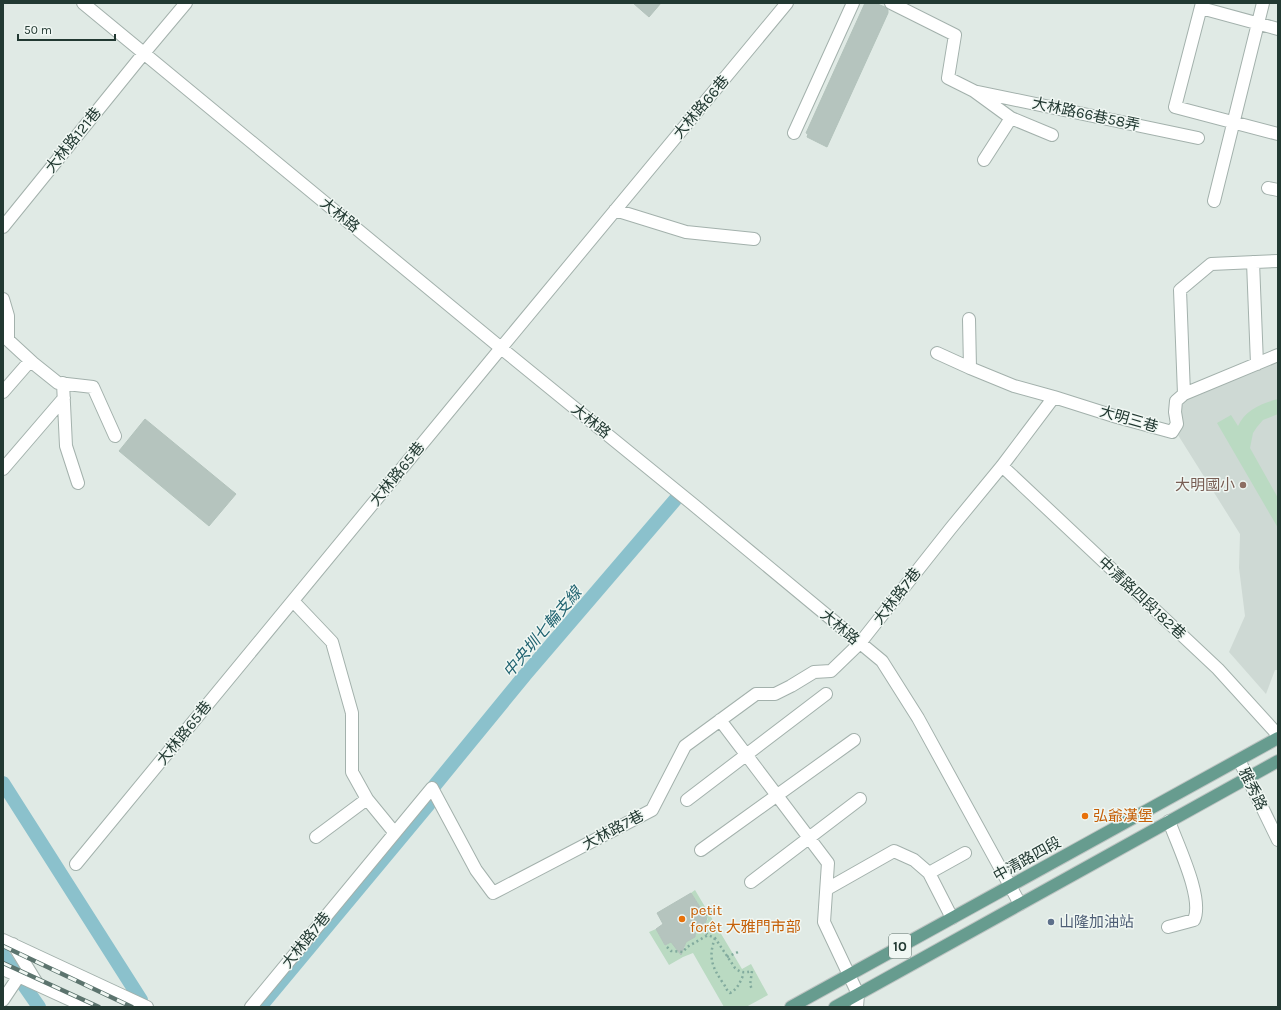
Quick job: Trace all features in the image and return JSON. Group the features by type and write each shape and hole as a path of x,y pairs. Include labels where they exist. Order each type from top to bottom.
{"main road":[{"name":"中清路四段","path":"791,1007 1278,738"},
{"name":"10","path":"834,1007 1278,761"}],"street":[{"name":"大林路","path":"83,3 882,661 918,718 1020,904"},
{"name":"大林路121巷","path":"3,227 186,3"},
{"name":"大林路66巷","path":"501,348 787,3"},
{"path":"794,133 853,3"},
{"name":"大林路66巷58弄","path":"891,3 954,35 948,78 974,91 1011,118 1052,135"},
{"path":"1214,201 1263,3"},
{"path":"1277,130 1233,122 1175,108 1202,6 1278,29"},
{"name":"大林路66巷58弄","path":"974,91 1198,138"},
{"name":"大林路66巷58弄","path":"984,160 1011,118"},
{"path":"615,210 686,232 754,239"},
{"path":"1278,261 1211,264 1180,290 1184,394 1278,356"},
{"path":"1253,262 1257,364"},
{"path":"3,299 8,316 8,340 30,361 58,383 93,387 115,436"},
{"path":"969,319 970,368"},
{"name":"大林路65巷","path":"76,864 501,348"},
{"name":"大明三巷","path":"937,353 1014,386 1172,432 1177,424 1175,412 1176,401 1184,394"},
{"path":"3,392 30,361"},
{"path":"63,383 66,446 78,482"},
{"name":"大林路7巷","path":"251,1007 394,832 432,788 476,870 493,893 652,810 685,746 756,694 775,694 814,672 831,671 860,643 1002,466 1054,397"},
{"path":"3,469 64,398"},
{"name":"中清路四段182巷","path":"1002,466 1218,669 1278,735"},
{"path":"293,601 332,642 352,713 352,772 367,799 394,832"},
{"path":"687,800 826,694"},
{"path":"720,720 828,863 824,922 858,994 857,1007"},
{"path":"701,850 854,740"},
{"name":"雅秀路","path":"1239,760 1278,840"},
{"path":"316,837 367,799"},
{"path":"751,882 860,799"},
{"path":"1168,927 1194,920 1198,913 1195,889 1169,821"},
{"path":"827,889 894,851 914,860 929,873 952,918"},
{"path":"929,873 965,853"},
{"path":"8,942 38,985"},
{"path":"8,942 147,1007"},
{"path":"3,969 86,1007"},
{"path":"3,1000 19,976"}],"path":[{"path":"706,915 714,911"},
{"path":"697,929 704,931 708,935 715,938 735,968 744,974"},
{"path":"667,947 671,951 683,952 687,947 708,935"},
{"path":"715,938 711,951 711,958 716,975 725,986 726,990 730,992 735,990 742,981 744,974"},
{"path":"727,957 738,952"},
{"path":"744,974 752,971 750,985 752,989"}],"shaded area":[{"name":"大明國小","path":"1278,360 1278,670 1275,670 1266,694 1229,652 1245,616 1239,568 1240,534 1178,435 1182,424 1180,411 1183,399"}],"green space":[{"path":"1278,399 1278,414 1263,420 1257,427 1253,433 1250,448 1278,498 1278,528 1217,423 1231,415 1238,426 1241,420 1250,411"},
{"path":"695,890 742,969 751,964 768,995 746,1007 724,1007 693,953 669,965 649,932 656,929 665,945 672,941 681,951 685,946 684,943 695,937 697,926 701,926 708,919 691,893"}],"building":[{"path":"633,3 661,3 649,17"},
{"path":"865,3 875,3 885,7 888,10 888,13 827,147 807,137 808,134 806,133"},
{"path":"145,419 236,494 209,526 119,451"},
{"path":"691,893 707,918 705,924 696,929 695,937 686,942 681,955 671,942 665,945 656,929 663,924 657,913"}],"waterway":[{"name":"中央圳七輪支線","path":"435,785 525,675 675,500"},
{"path":"3,783 141,1000"},
{"path":"260,1007 429,804"},
{"name":"中央圳七輪支線","path":"3,955 39,1007"}],"railway":[{"path":"3,946 132,1007"},
{"path":"3,963 99,1007"}],"place":[{"name":"大明國小","path":"1243,485"},
{"name":"弘爺漢堡","path":"1085,816"},
{"name":"petit forêt 大雅門市部","path":"682,919"},
{"name":"山隆加油站","path":"1051,922"}]}
